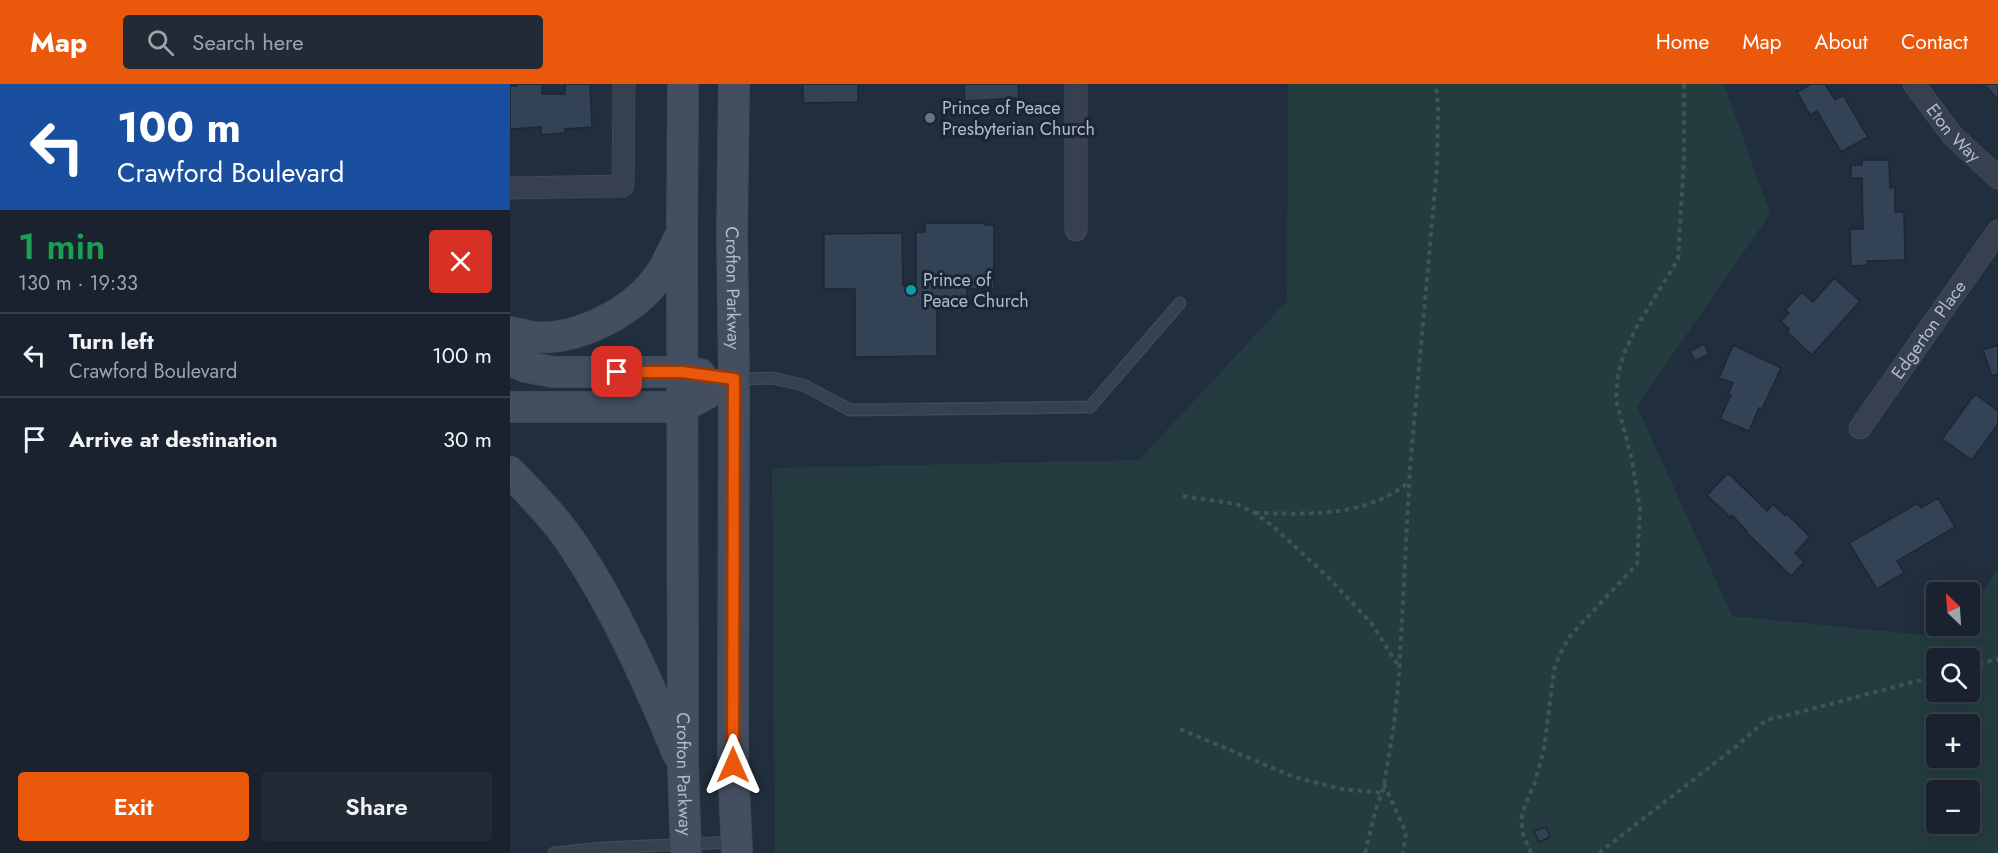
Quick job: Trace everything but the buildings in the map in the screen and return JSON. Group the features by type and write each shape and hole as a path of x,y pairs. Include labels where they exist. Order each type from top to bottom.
{"street":[{"path":"510,188 623,186 624,84"},
{"name":"Crofton Parkway","path":"683,84 683,767 686,848"},
{"name":"Crofton Parkway","path":"734,84 733,765 736,847"},
{"path":"1076,84 1076,230"},
{"name":"Eton Way","path":"1914,84 1952,135 1998,178"},
{"name":"Edgerton Place","path":"1860,428 1998,231"},
{"path":"510,332 534,337 569,334 596,326 621,311 645,291 660,274 682,233"},
{"path":"510,360 526,367 553,372 682,372 734,379"},
{"path":"510,407 682,406 734,379"},
{"path":"510,472 544,507 572,544 599,587 653,694 683,767"}],"lane":[{"path":"734,379 772,378 803,385 850,410 1090,407 1180,303"},
{"path":"554,853 582,849 736,847"}],"path":[{"path":"1365,853 1384,784 1394,725 1400,668 1409,482 1437,167 1436,84"},
{"path":"1531,853 1523,834 1521,819 1544,749 1554,670 1559,656 1570,636 1637,564 1640,510 1632,460 1616,400 1618,374 1624,353 1636,328 1678,259 1684,157 1684,84"},
{"path":"1255,513 1306,514 1348,511 1372,504 1397,492 1409,482"},
{"path":"1183,496 1236,504 1255,513 1275,528 1327,576 1372,624 1400,668"},
{"path":"1980,664 1998,659"},
{"path":"1599,853 1738,745 1761,724 1773,718 1926,679"},
{"path":"1180,729 1294,777 1341,789 1382,793"},
{"path":"1384,784 1406,833 1403,853"}],"green space":[{"path":"1288,84 1724,84 1770,214 1637,406 1732,616 1926,636 1953,638 1954,636 1980,636 1980,596 1998,568 1998,853 775,853 772,468 1139,460 1287,301"}],"place":[{"name":"Prince of Peace Presbyterian Church","path":"930,118"},
{"name":"Prince of Peace Church","path":"911,290"}],"route":[{"path":"617,372 682,372 734,379 733,765"}]}
